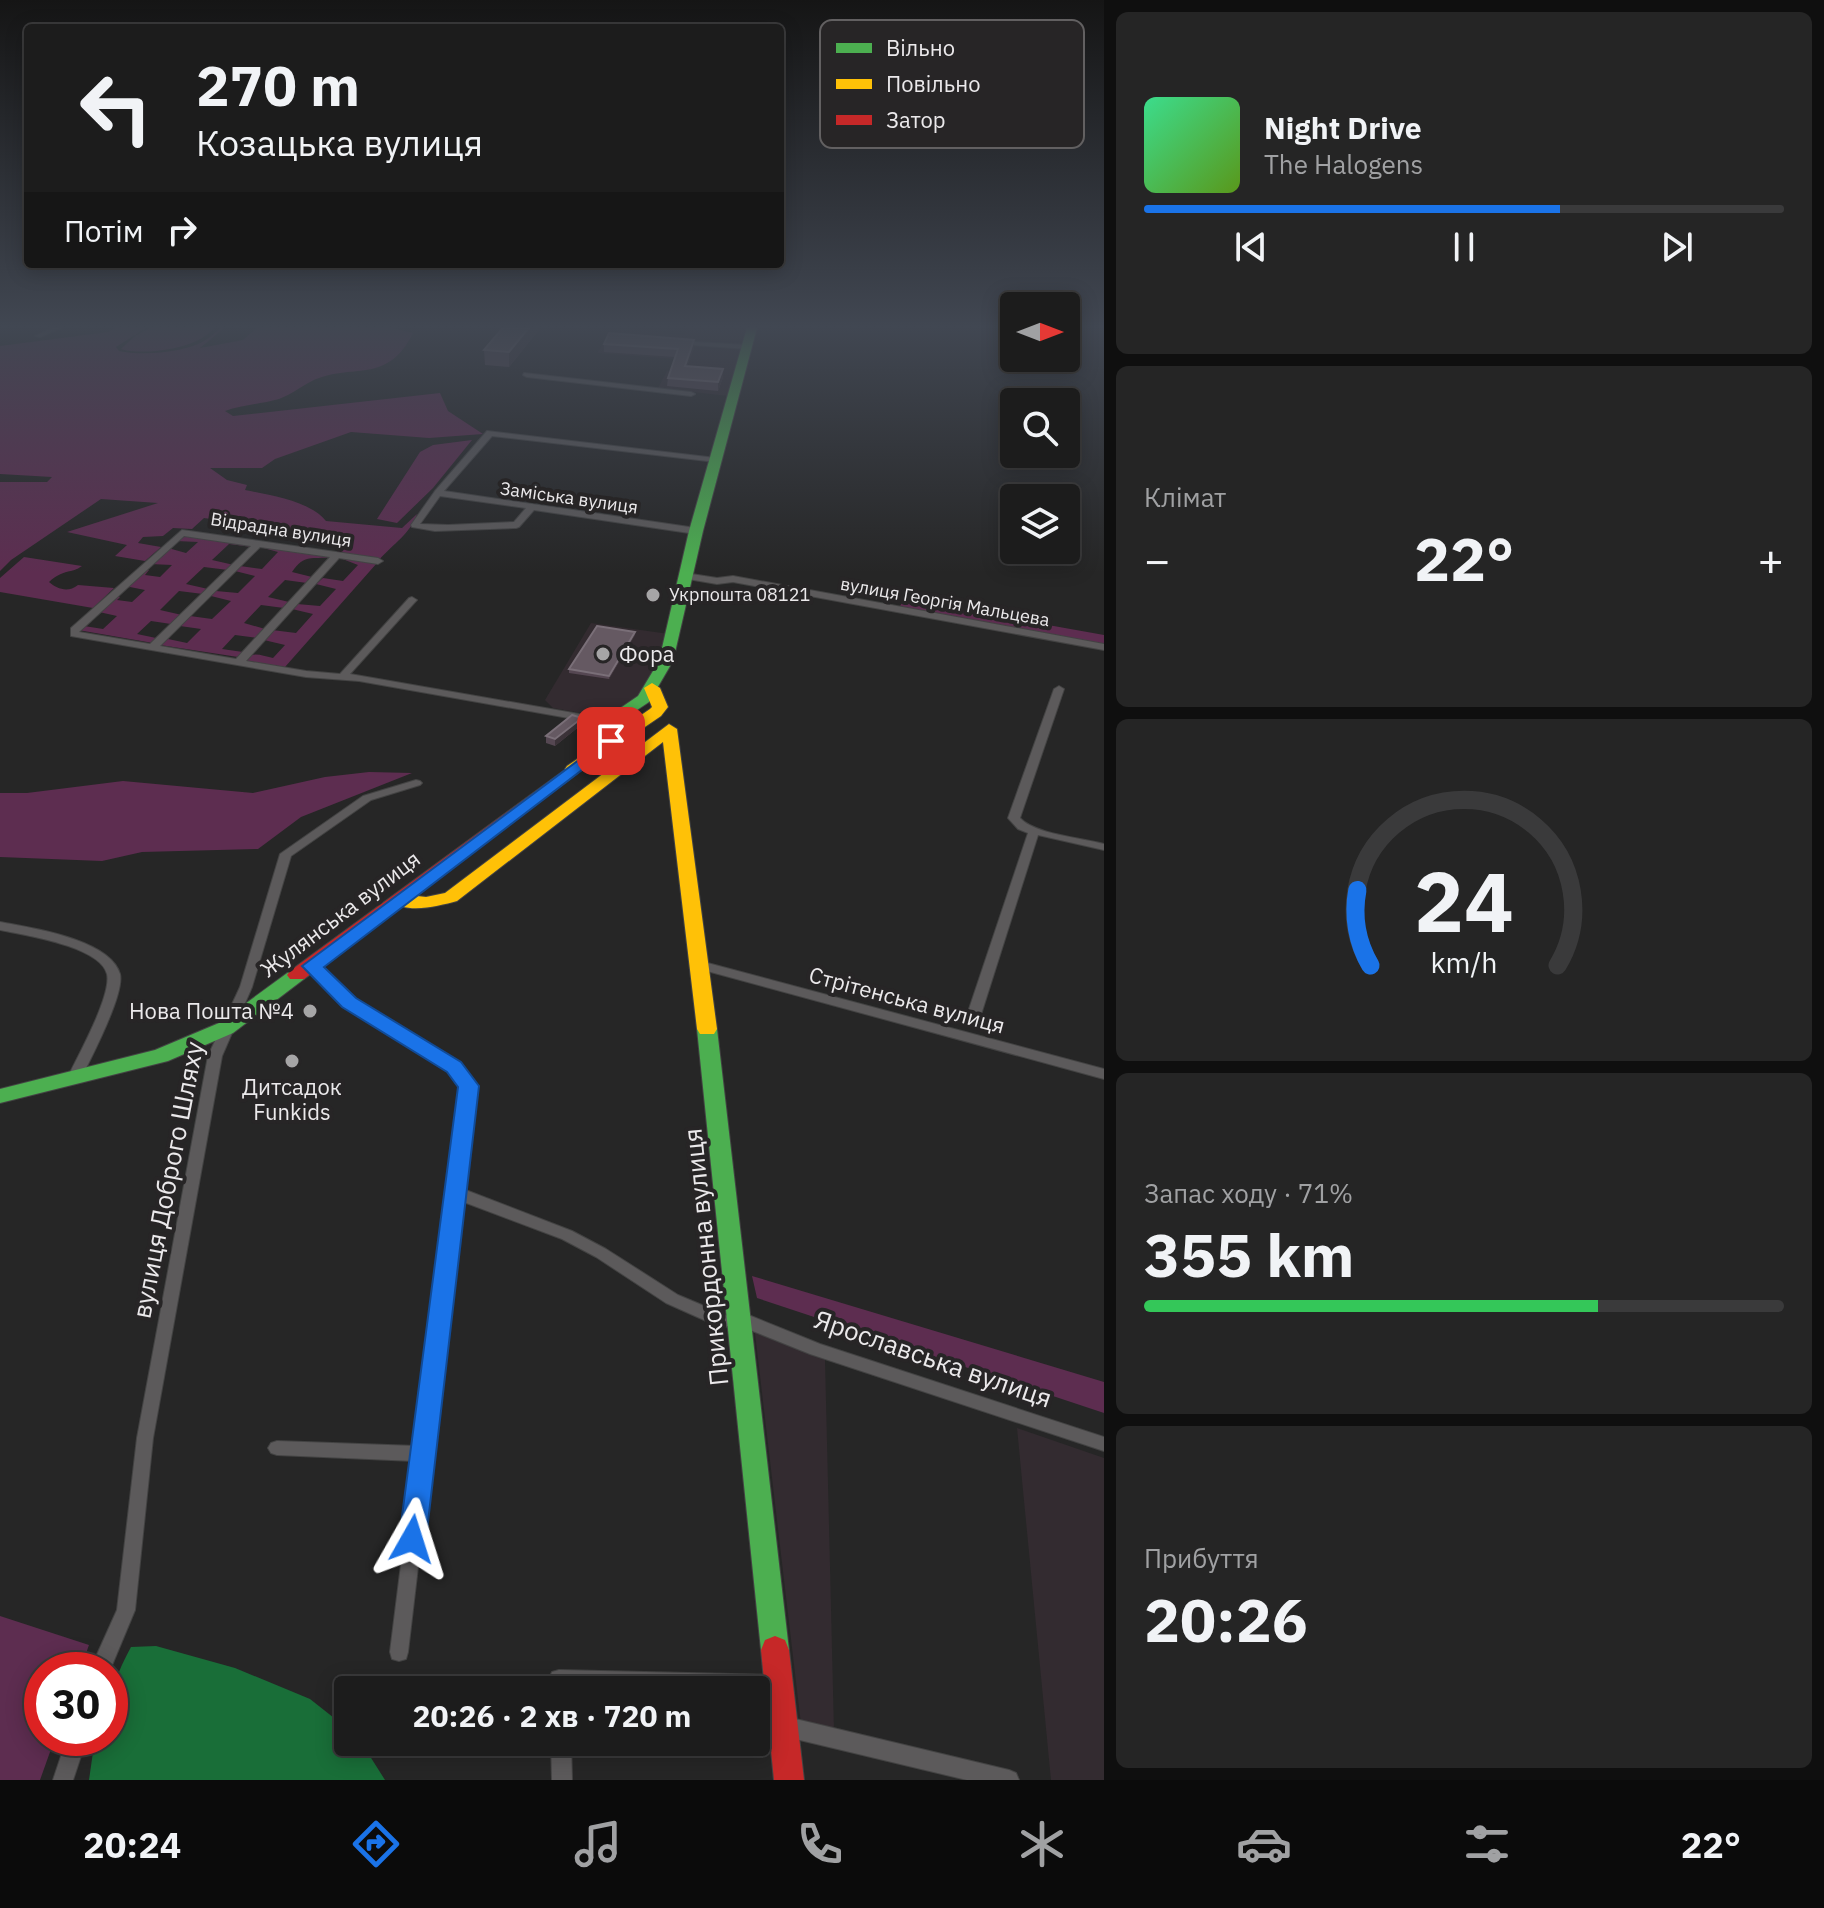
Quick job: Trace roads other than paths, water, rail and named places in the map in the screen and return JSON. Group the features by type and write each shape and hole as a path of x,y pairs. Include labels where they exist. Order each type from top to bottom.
{"street":[{"path":"153,647 306,674 344,675 609,729 628,730 657,702 696,531 731,407"},
{"path":"530,509 516,525 415,525 484,439 496,432 716,460"},
{"name":"Заміська вулиця","path":"438,493 530,509 696,531"},
{"name":"Відрадна вулиця","path":"153,647 74,634 74,630 178,535 193,533 378,561"},
{"path":"153,647 259,543"},
{"path":"239,662 337,555"},
{"name":"вулиця Георгія Мальцева","path":"685,576 717,581 733,579 1104,647"},
{"path":"344,675 412,600"},
{"path":"1059,689 1014,818 1022,827 1034,831 1104,847"},
{"path":"399,900 426,903 451,897 657,702"},
{"name":"Жулянська вулиця","path":"0,1096 161,1056 226,1028 399,900 609,729 657,702"},
{"name":"Прикордонна вулиця","path":"657,702 700,965 789,1780"},
{"name":"вулиця Доброго Шляху","path":"108,1652 126,1610 145,1438 215,1056 246,987 286,854 367,798 416,783"},
{"path":"971,1024 1034,831"},
{"path":"0,926 66,942 93,951 108,961 114,975 111,992 74,1079"},
{"name":"Стрітенська вулиця","path":"700,965 1104,1074"},
{"path":"312,966 349,1002 463,1075 468,1086 399,1652"},
{"path":"454,1192 567,1235 672,1299 722,1321"},
{"name":"Ярославська вулиця","path":"746,1321 816,1349 1104,1444"},
{"path":"277,1448 422,1454"},
{"path":"770,1684 778,1684"},
{"path":"783,1726 1009,1780"},
{"path":"63,1780 71,1756"},
{"path":"561,1756 562,1780"}],"place":[{"name":"Укрпошта 08121","path":"653,595"},
{"name":"Фора","path":"603,654"},
{"name":"Нова Пошта №4","path":"310,1011"},
{"name":"Дитсадок Funkids","path":"292,1061"}]}
